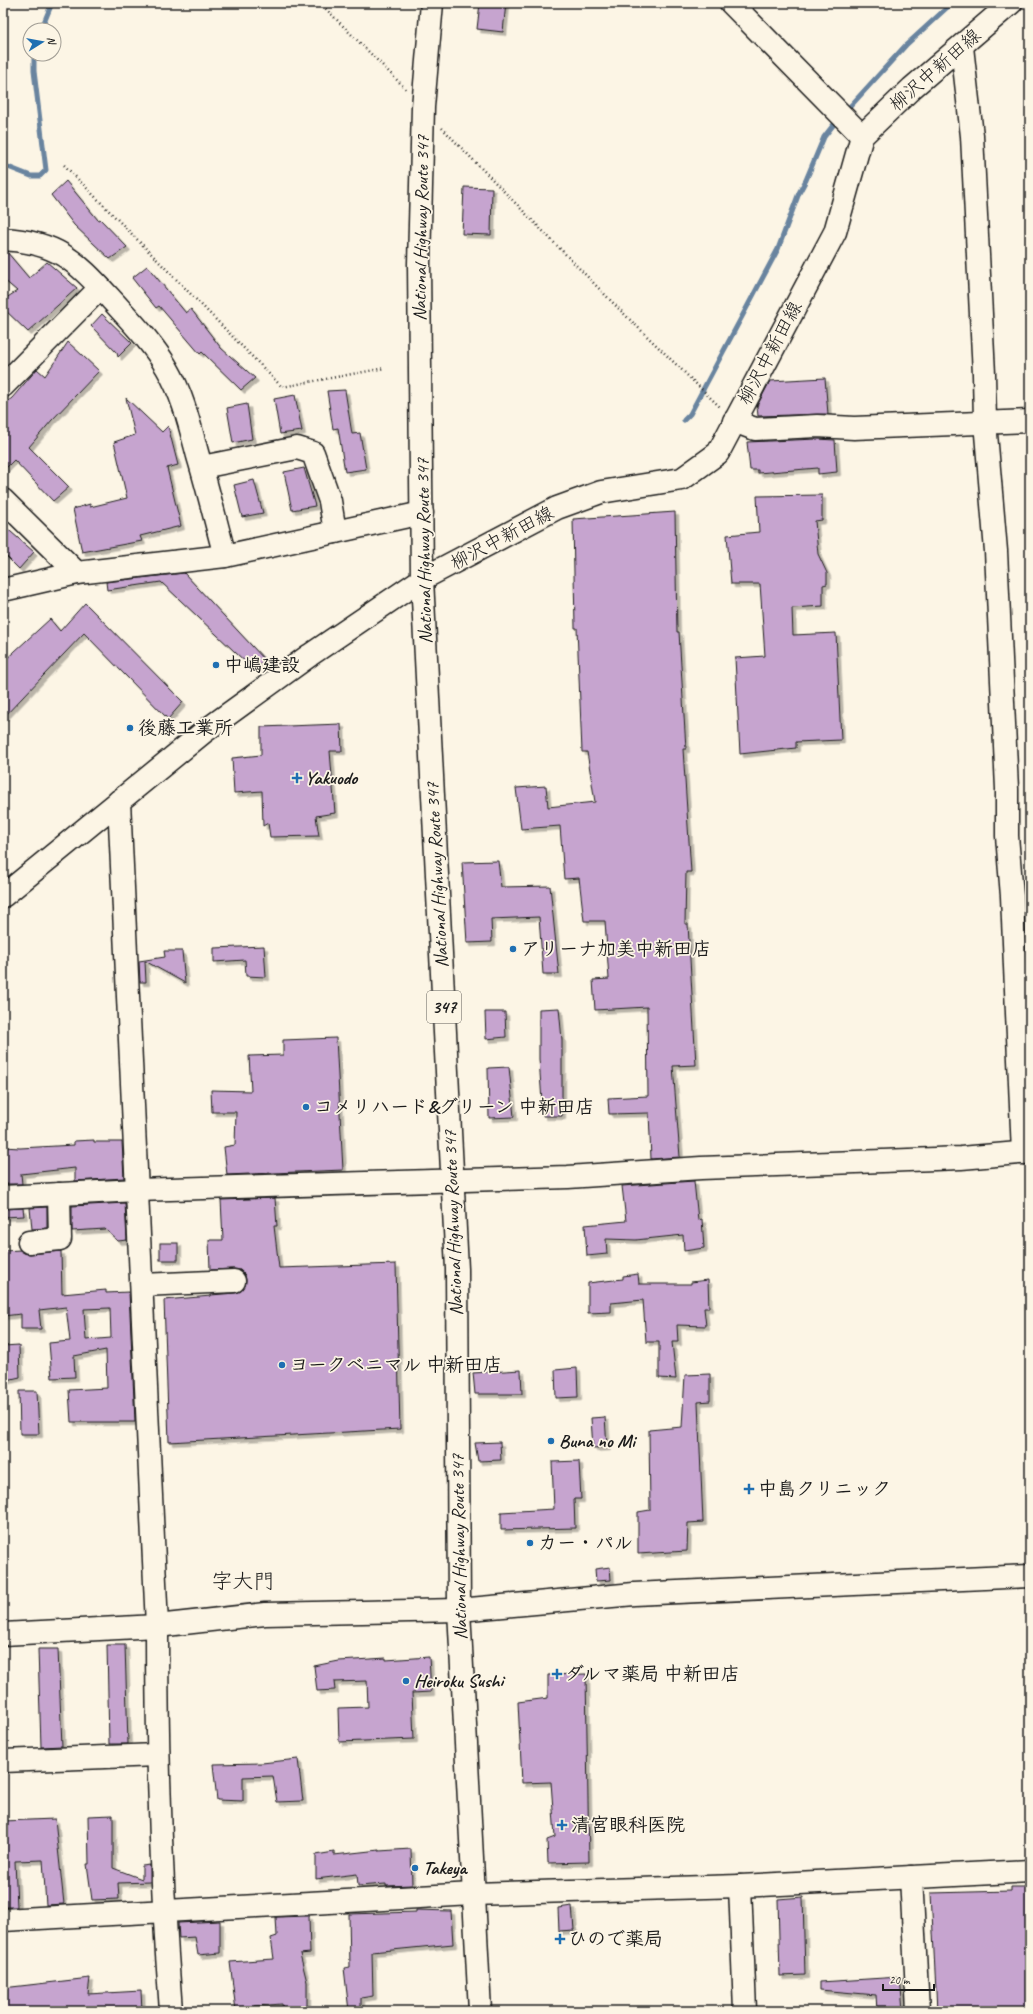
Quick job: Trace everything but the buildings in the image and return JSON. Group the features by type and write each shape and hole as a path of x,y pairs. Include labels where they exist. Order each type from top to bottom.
{"main road":[{"name":"National Highway Route 347","path":"432,3 423,107 419,264 422,579 456,1269 459,1610 480,2011"},
{"path":"731,3 856,130"},
{"name":"柳沢中新田線","path":"3,896 218,722 310,655 422,579 557,508 601,492 682,479 718,453 835,232 856,130 912,88 962,47 1011,3"},
{"path":"3,1197 137,1190 568,1177 701,1168 953,1158 1027,1152 1012,896 1007,836 1007,789 996,551 985,422 972,136 962,47"},
{"path":"3,239 25,240 62,254 82,268 148,340 178,388 202,467 225,556"},
{"path":"3,386 100,288"},
{"path":"734,421 755,429 817,426 854,428 1030,421"},
{"path":"202,467 297,448 313,453 330,501 335,532"},
{"path":"3,500 77,573"},
{"path":"3,590 77,573 225,556 422,513"},
{"path":"119,801 157,1626 157,1755 164,1912 171,2011"},
{"path":"29,1242 60,1239 59,1194"},
{"path":"142,1286 234,1281"},
{"path":"3,1634 157,1626 265,1614 459,1610 634,1594 1030,1576"},
{"path":"3,1761 157,1755"},
{"path":"3,1920 473,1894 740,1886 1030,1871"},
{"path":"911,1877 918,2011"},
{"path":"740,1886 745,2011"}],"path":[{"path":"320,3 613,303 734,421"},
{"path":"64,166 282,387 385,368"}],"waterway":[{"path":"44,22 52,3"},
{"path":"845,112 906,45 952,3"},
{"path":"3,165 31,176 40,176 46,170 34,62"},
{"path":"684,420 690,414 778,249 799,193 824,137 838,119"}],"place":[{"name":"中嶋建設","path":"216,665"},
{"name":"後藤工業所","path":"130,728"},
{"name":"Yakuodo","path":"297,778"},
{"name":"アリーナ加美中新田店","path":"513,949"},
{"name":"コメリハード&グリーン 中新田店","path":"306,1107"},
{"name":"ヨークベニマル 中新田店","path":"282,1365"},
{"name":"Buna no Mi","path":"551,1441"},
{"name":"中島クリニック","path":"749,1489"},
{"name":"カー・パル","path":"530,1543"},
{"name":"ダルマ薬局 中新田店","path":"557,1674"},
{"name":"Heiroku Sushi","path":"406,1681"},
{"name":"清宮眼科医院","path":"562,1825"},
{"name":"Takeya","path":"415,1868"},
{"name":"ひので薬局","path":"560,1939"}],"district":[{"name":"字大門","path":"243,1581"}]}
